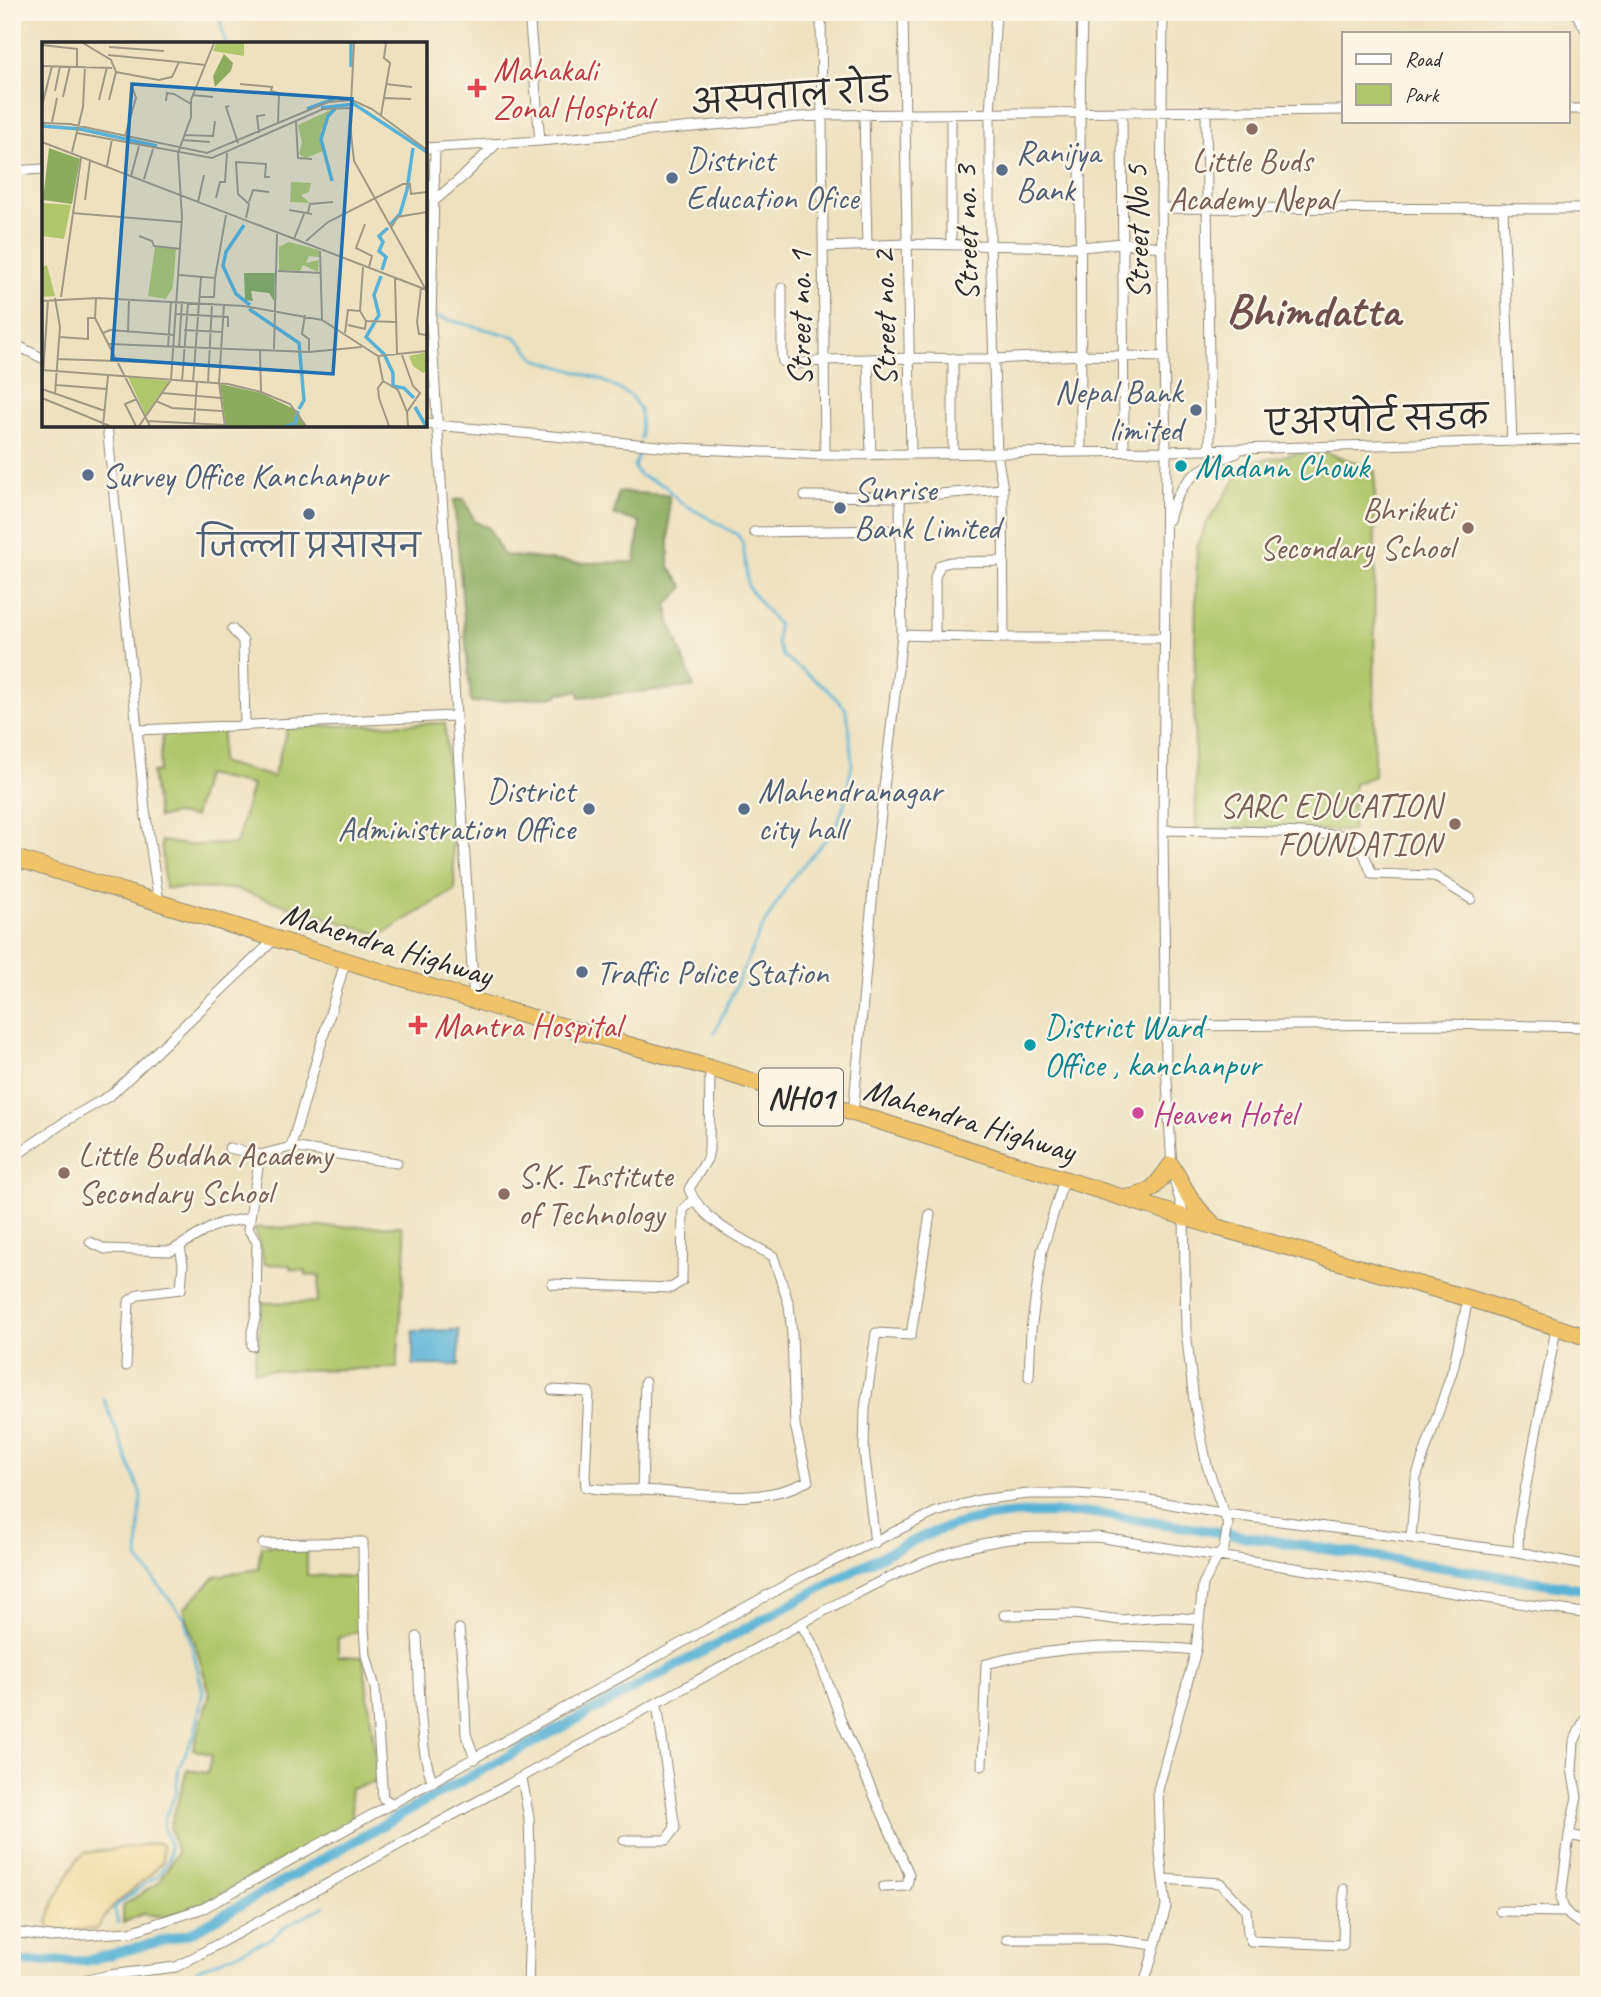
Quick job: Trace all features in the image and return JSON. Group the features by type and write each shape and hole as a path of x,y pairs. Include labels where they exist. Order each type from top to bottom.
{"highway":[{"name":"Mahendra Highway","path":"12,857 505,1010 710,1068 1216,1227 1468,1299 1589,1338"},
{"path":"1122,1198 1141,1196 1153,1190 1171,1165 1188,1198 1216,1227"}],"street":[{"path":"529,12 540,141"},
{"name":"Street no. 1","path":"821,12 825,455"},
{"name":"Street no. 2","path":"903,12 911,454"},
{"name":"Street no. 3","path":"996,12 990,114 990,245 997,454 1003,489 1004,638"},
{"path":"1081,450 1082,12"},
{"name":"Street No 5","path":"1163,12 1161,208 1165,538"},
{"path":"1575,12 1589,35"},
{"path":"1570,109 1589,109"},
{"name":"अस्पताल रोड","path":"430,148 540,141 823,115 1342,110"},
{"path":"1206,111 1210,450"},
{"path":"1122,112 1124,451"},
{"path":"864,114 867,245"},
{"path":"951,114 951,244"},
{"path":"434,201 496,144"},
{"path":"430,148 434,201 431,324 474,999"},
{"path":"12,171 42,169"},
{"path":"1161,208 1589,209"},
{"path":"1503,208 1512,442"},
{"path":"824,247 951,244 1081,247 1122,243 1162,247"},
{"path":"782,288 783,362 789,365 826,360 909,358 993,359 1082,355 1164,357"},
{"path":"12,343 42,358"},
{"path":"953,358 953,454"},
{"path":"868,359 871,455"},
{"name":"एअरपोर्ट सडक","path":"427,424 679,448 825,455 1166,451 1589,439"},
{"path":"107,427 145,810 159,902"},
{"path":"1144,1985 1166,1907 1160,1853 1158,1790 1196,1650 1203,1584 1217,1556 1224,1549 1228,1524 1207,1466 1194,1401 1186,1331 1184,1216 1171,1165 1163,830 1165,538 1174,500 1192,476 1201,468 1245,449"},
{"path":"805,496 900,497 1003,489"},
{"path":"853,1114 876,856 902,635 900,497"},
{"path":"754,532 901,530"},
{"path":"935,636 935,577 940,565 950,562 1004,561"},
{"path":"232,629 243,641 245,725"},
{"path":"902,635 1164,638"},
{"path":"138,730 455,716"},
{"path":"1163,830 1357,836 1372,874 1434,876 1471,899"},
{"path":"12,1158 69,1119 111,1095 275,939"},
{"path":"291,1147 346,959"},
{"path":"1166,1026 1444,1024 1589,1027"},
{"path":"552,1390 589,1392 586,1487 601,1491 642,1490 729,1498 793,1489 808,1481 795,1425 789,1305 773,1256 727,1231 693,1200 689,1189 707,1159 709,1150 710,1068"},
{"path":"229,1148 260,1155 291,1147 397,1163"},
{"path":"252,1346 256,1315 257,1249 255,1237 248,1228 260,1155"},
{"path":"1029,1377 1031,1330 1042,1251 1065,1180"},
{"path":"552,1284 671,1288 682,1281 683,1209 693,1200"},
{"path":"875,1543 864,1451 866,1409 876,1333 911,1335 930,1214"},
{"path":"90,1242 105,1248 171,1251 192,1236 221,1223 250,1218"},
{"path":"126,1366 129,1301 139,1294 181,1289 183,1264 180,1247"},
{"path":"1411,1538 1416,1478 1453,1369 1468,1299"},
{"path":"1518,1552 1519,1522 1556,1329"},
{"path":"642,1490 645,1382"},
{"path":"12,1932 51,1937 130,1932 204,1908 804,1576 936,1512 979,1500 1028,1494 1144,1499 1225,1514 1518,1552 1589,1566"},
{"path":"66,1985 109,1975 176,1967 902,1570 973,1546 1021,1538 1097,1538 1589,1614"},
{"path":"262,1544 363,1542 366,1655 375,1688 383,1798 393,1804"},
{"path":"1004,1615 1075,1614 1121,1620 1165,1617 1199,1619"},
{"path":"801,1624 816,1650 842,1723 909,1874 907,1886 883,1887"},
{"path":"458,1629 466,1734 475,1759"},
{"path":"417,1637 428,1771 433,1782"},
{"path":"982,1766 986,1664 1028,1653 1081,1647 1148,1645 1196,1650"},
{"path":"624,1840 666,1840 675,1828 657,1704"},
{"path":"1589,1710 1574,1742 1572,1769 1577,1797 1561,1898 1562,1906 1570,1918 1589,1927"},
{"path":"523,1778 529,1818 531,1891 528,1985"},
{"path":"1569,1835 1589,1839"},
{"path":"1163,1879 1220,1883 1246,1910 1251,1941 1289,1944 1343,1945 1344,1889"},
{"path":"1500,1911 1566,1912"},
{"path":"1007,1939 1108,1939 1155,1945"}],"green space":[{"path":"1311,451 1326,452 1375,470 1374,776 1354,784 1352,831 1196,828 1194,698 1197,545 1207,523 1246,463"},
{"path":"618,492 669,495 669,567 684,587 667,605 670,622 694,687 580,697 578,691 558,693 558,696 471,703 454,500 464,499 475,522 489,528 503,555 578,563 635,562 640,522 614,515"},
{"path":"445,723 455,890 381,935 234,889 165,888 161,841 187,845 236,844 252,785 205,775 194,817 173,814 158,818 152,772 159,771 163,734 223,731 220,762 273,777 288,727"},
{"path":"401,1226 406,1243 397,1368 254,1371 262,1303 317,1302 320,1276 306,1275 306,1271 291,1269 290,1265 265,1264 254,1228"},
{"path":"261,1546 307,1546 307,1575 359,1577 358,1631 338,1638 338,1656 363,1657 379,1782 350,1788 353,1822 202,1904 166,1917 142,1914 123,1923 123,1905 158,1883 177,1853 170,1828 187,1770 207,1773 212,1755 193,1749 210,1694 184,1608 216,1576 258,1569"}],"sand":[{"path":"158,1843 162,1845 163,1861 113,1906 97,1929 53,1931 48,1923 54,1901 76,1861 85,1853"}],"water":[{"path":"459,1330 459,1365 413,1365 413,1331"}],"waterway":[{"path":"218,12 226,42"},
{"path":"427,315 516,337 536,359 600,379 631,396 640,410 641,439"},
{"path":"639,452 634,467 639,475 665,486 680,502 738,535 743,544 748,587 778,625 777,644 783,656 827,689 845,708 849,724 852,764 844,805 835,829 791,879 762,928 714,1034"},
{"path":"104,1399 141,1494 138,1559 185,1619 203,1691 195,1733 179,1767 176,1793 165,1817 163,1827 170,1845 169,1859 159,1874 114,1907 118,1923"},
{"path":"12,1962 86,1961 191,1933 445,1790 858,1568 921,1537 977,1519 1028,1513 1095,1513 1589,1590"},
{"path":"178,1985 199,1969 270,1939 289,1924 325,1906"},
{"path":"128,1985 130,1976"}],"place":[{"name":"Mahakali Zonal Hospital","path":"477,88"},
{"name":"Little Buds Academy Nepal","path":"1252,129"},
{"name":"Ranijya Bank","path":"1002,170"},
{"name":"District Education Ofice","path":"672,178"},
{"name":"Nepal Bank limited","path":"1196,410"},
{"name":"Madann Chowk","path":"1181,466"},
{"name":"Survey Office Kanchanpur","path":"88,475"},
{"name":"Sunrise Bank Limited","path":"840,508"},
{"name":"जिल्ला प्रसासन","path":"309,514"},
{"name":"Bhrikuti Secondary School","path":"1468,528"},
{"name":"District Administration Office","path":"589,809"},
{"name":"Mahendranagar city hall","path":"744,809"},
{"name":"SARC EDUCATION FOUNDATION","path":"1455,824"},
{"name":"Traffic Police Station","path":"582,972"},
{"name":"Mantra Hospital","path":"418,1025"},
{"name":"District Ward Office , kanchanpur","path":"1030,1045"},
{"name":"Heaven Hotel","path":"1138,1113"},
{"name":"Little Buddha Academy Secondary School","path":"64,1173"},
{"name":"S.K. Institute of Technology","path":"504,1194"}],"district":[{"name":"Bhimdatta","path":"1313,310"}]}
